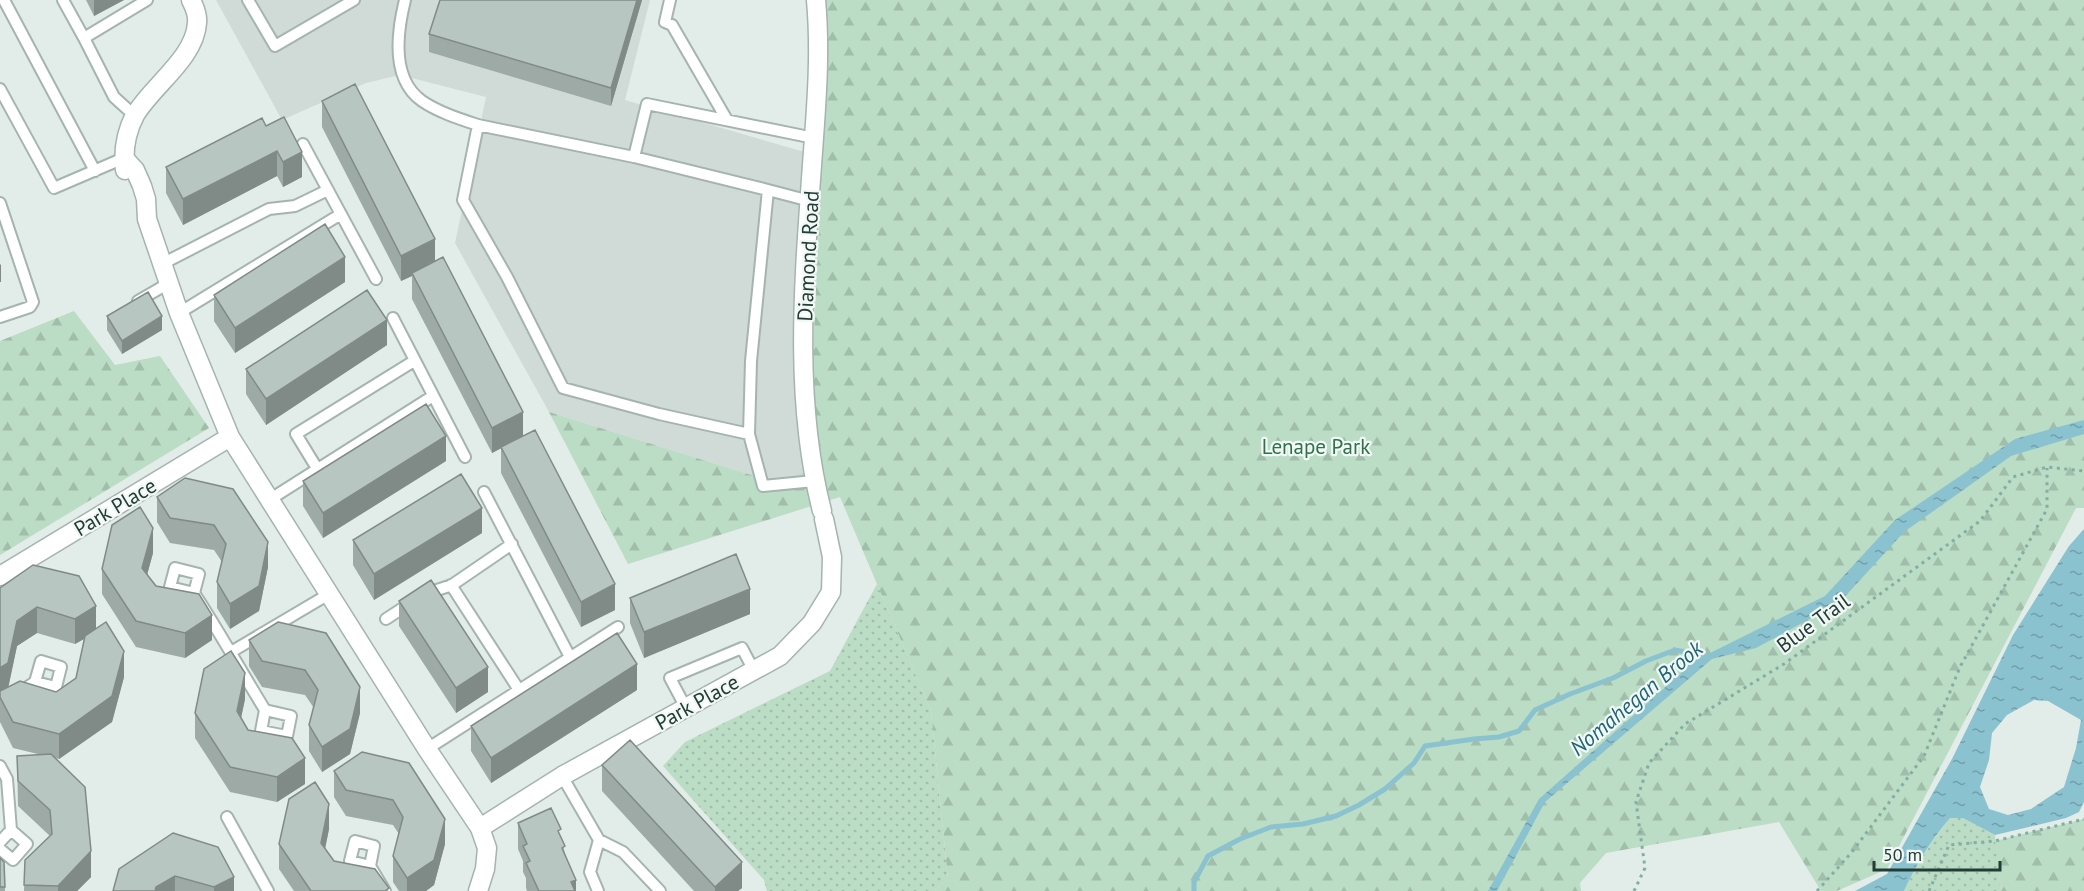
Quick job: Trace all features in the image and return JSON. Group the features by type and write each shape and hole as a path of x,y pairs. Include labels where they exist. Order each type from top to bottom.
{"street":[{"path":"191,0 197,22 191,42 182,58 148,96 135,116 125,143 125,175 136,205 147,219 179,313 230,437 427,749 480,828 488,848 485,869 478,891"},
{"name":"Diamond Road","path":"816,0 818,76 805,280 804,370 808,444 814,482 823,515"},
{"name":"Park Place","path":"0,576 230,437"},
{"name":"Park Place","path":"480,828 562,776 780,656 812,623 831,592 832,557 823,515"}],"lane":[{"path":"4,0 95,171"},
{"path":"63,0 114,97 135,116"},
{"path":"84,38 147,0"},
{"path":"248,0 275,46 354,0"},
{"path":"405,0 398,52 403,78 421,100 478,125 634,157 810,201"},
{"path":"670,0 665,22 672,25 727,120"},
{"path":"0,89 54,188 124,158"},
{"path":"634,157 647,104 814,138"},
{"path":"478,125 463,200 507,277 563,388 658,414 749,435"},
{"path":"303,144 376,279"},
{"path":"162,264 269,209 295,206 328,190"},
{"path":"768,190 751,361 749,435 763,486 814,482"},
{"path":"0,203 33,302 30,307 0,317"},
{"path":"179,313 341,214"},
{"path":"129,306 169,283"},
{"path":"393,318 465,457"},
{"path":"318,470 296,434 414,361"},
{"path":"269,500 433,396"},
{"path":"484,492 570,657"},
{"path":"386,619 423,595 451,585 512,544"},
{"path":"451,585 519,690"},
{"path":"194,593 266,710"},
{"path":"231,652 328,594"},
{"path":"427,749 618,627"},
{"path":"686,708 670,678 742,648 754,671"},
{"path":"0,705 35,682"},
{"path":"0,766 7,779 11,830 27,844 12,860 0,849"},
{"path":"562,776 598,840 623,852 660,891"},
{"path":"227,817 268,891"},
{"path":"0,842 11,830"},
{"path":"598,840 590,872 598,891"},
{"path":"370,866 385,891"}],"path":[{"name":"Blue Trail","path":"1634,891 1645,868 1636,802 1648,764 1685,724 1784,664 1980,521 2013,477 2047,467 2084,471"},
{"path":"1817,891 1852,852 1924,756 1960,667 2047,509 2047,467"},
{"path":"1929,891 1949,845 1995,841 2084,819"}],"shaded area":[{"path":"216,0 650,0 625,100 822,157 810,421 817,467 777,483 549,412 455,243 486,97 400,75 366,83 282,120"}],"green space":[{"name":"Lenape Park","path":"823,0 2084,0 2084,508 2076,508 1887,869 1837,891 1821,891 1779,822 1606,853 1580,883 1581,891 933,891 948,879 931,711 840,497 628,564 549,412 777,483 817,467 810,421 822,157"},
{"path":"74,311 115,365 160,356 209,428 0,555 0,341"},
{"path":"877,584 931,711 948,879 933,891 767,891 764,880 663,766 685,742 830,671"},
{"path":"1950,818 1963,818 1995,835 2001,891 1904,891 1925,853"},
{"path":"2084,819 2084,891 2001,891 1995,841"}],"water":[{"path":"2084,420 2084,434 2011,456 1904,532 1839,603 1756,648 1712,659 1545,802 1497,891 1488,891 1539,799 1696,660 1825,596 1895,520 2015,439"},
{"path":"2084,529 2084,802 2079,812 2066,818 1995,835 1963,818 1950,818 1924,853 1904,891 1855,891 1887,874 1952,759 2013,635 2069,546","holes":["2034,700 2048,701 2081,720 2076,748 2064,787 2031,809 2008,815 1989,809 1980,787 1989,760 1992,733 2007,715"]}],"building":[{"path":"440,0 637,0 611,88 429,34"},
{"path":"355,84 435,239 401,256 322,101"},
{"path":"284,117 302,152 283,162 277,151 183,199 166,167 262,118 266,126"},
{"path":"325,224 345,257 235,328 214,295"},
{"path":"443,257 523,412 492,428 412,273"},
{"path":"367,290 387,320 266,399 246,369"},
{"path":"148,292 162,316 122,341 107,316"},
{"path":"426,404 446,436 323,513 303,481"},
{"path":"535,430 615,584 581,602 501,447"},
{"path":"461,474 482,508 374,574 353,540"},
{"path":"185,478 233,489 268,542 259,586 230,604 217,582 226,544 214,525 170,518 157,497"},
{"path":"140,507 153,528 142,568 156,586 199,594 212,615 185,633 136,621 102,569 112,525"},
{"path":"736,554 750,589 644,632 630,598"},
{"path":"33,565 79,576 96,606 75,619 37,607 17,621 8,663 0,668 0,588"},
{"path":"431,580 488,667 456,688 399,601"},
{"path":"106,622 124,651 112,696 59,734 13,722 0,697 0,691 20,681 56,692 76,678 85,636"},
{"path":"278,622 326,633 360,687 350,729 322,747 309,725 318,690 305,670 262,661 249,640"},
{"path":"617,633 637,664 491,758 471,726"},
{"path":"231,651 245,673 237,711 248,730 292,738 305,758 277,777 230,767 195,713 204,669"},
{"path":"630,740 742,862 715,887 602,765"},
{"path":"362,752 409,763 445,819 434,860 407,878 393,856 403,817 393,800 346,790 334,771"},
{"path":"51,754 85,787 91,851 58,886 24,885 25,860 52,834 50,810 18,781 17,756"},
{"path":"315,782 329,804 321,843 334,861 375,869 389,888 385,891 311,891 279,844 289,799"},
{"path":"551,808 561,829 558,831 565,846 562,848 576,880 571,882 575,891 539,891 526,863 530,861 523,846 527,844 518,823"},
{"path":"173,833 218,847 234,877 214,887 175,876 156,887 155,891 113,891 119,869"},
{"path":"0,858 4,862 5,887 0,887"}],"waterway":[{"name":"Nomahegan Brook","path":"1194,891 1194,882 1208,856 1240,839 1271,827 1303,824 1336,816 1359,805 1385,789 1414,763 1425,746 1499,737 1519,731 1535,710 1675,650 1706,656"}]}
